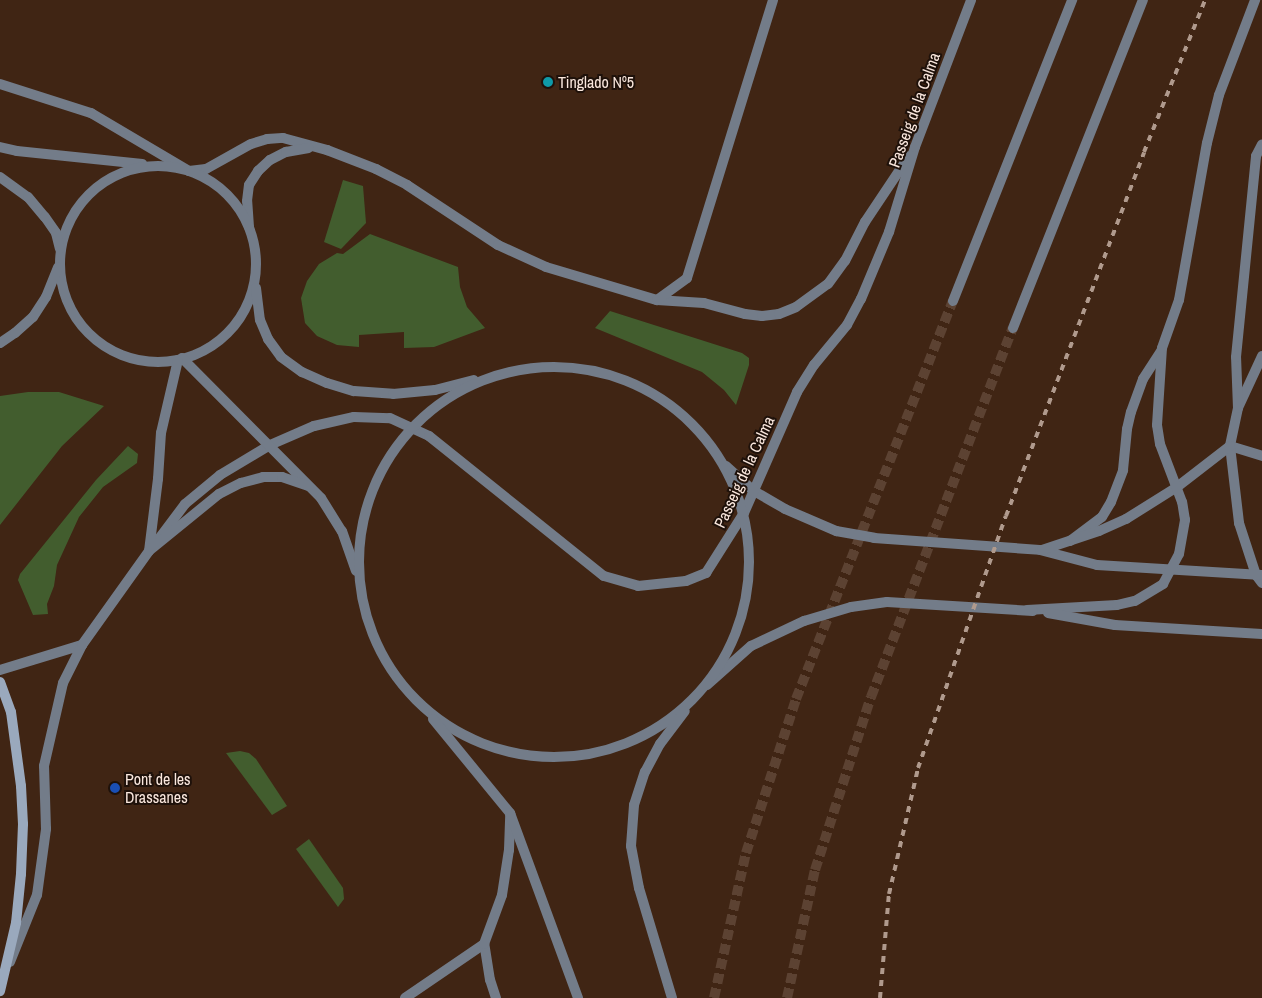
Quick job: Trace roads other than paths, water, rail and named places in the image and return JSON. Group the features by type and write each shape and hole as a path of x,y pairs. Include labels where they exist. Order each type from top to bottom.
{"main road":[{"path":"0,682 11,712 21,786 23,824 21,874 16,923 0,992"}],"street":[{"path":"657,300 687,278 773,0"},
{"name":"Passeig de la Calma","path":"149,551 185,504 220,475 270,445 314,426 354,417 390,418 430,436 604,576 638,586 686,581 706,573 744,513 797,392 814,366 847,325 861,299 889,232 915,147 971,0"},
{"path":"953,301 1072,0"},
{"path":"1013,328 1143,0"},
{"path":"1070,541 1102,516 1112,502 1123,470 1131,412 1143,379 1162,348 1179,300 1207,143 1219,95 1255,0"},
{"path":"0,84 91,113 219,187 236,205 249,227"},
{"path":"0,147 17,151 189,171 206,169 251,144 267,139 283,138 327,150 376,169 399,181 489,240 538,264 657,300 704,304 762,316 779,314 796,308 828,284 845,261 865,222 915,147"},
{"path":"1238,408 1236,357 1256,156 1262,144"},
{"path":"327,150 304,148 286,152 270,160 258,171 249,185 247,201 249,227 255,251 255,276 260,320 268,339 286,360 302,372 327,383 354,391 392,394 435,390 506,372 557,366 608,374 655,394 695,425 726,466 754,491 785,508 836,530 874,538 1040,550 1097,565 1173,569 1260,578 1239,523 1230,446 1238,408 1262,356"},
{"path":"60,250 67,228 77,208 92,191 112,177 132,170 156,166"},
{"path":"0,177 28,197 56,234 60,250 60,274 65,296 81,326 107,348 138,360 180,359 207,348 230,330 239,319 249,300 255,276"},
{"path":"0,343 16,333 33,317 46,297 60,261"},
{"path":"1027,610 1117,605 1135,601 1163,584 1173,569 1180,554 1185,520 1177,487 1160,444 1157,425 1162,348"},
{"path":"180,359 270,445 321,498 342,531 349,547 366,620 381,656 402,687 430,714 510,813 578,998"},
{"path":"149,551 158,487 161,433 180,359"},
{"path":"358,583 360,529 376,478 412,428 431,410 461,392 506,372"},
{"path":"1040,550 1070,541 1126,519 1177,487 1230,446"},
{"path":"1230,446 1262,456"},
{"path":"707,685 731,646 746,603 750,558 744,513 737,489 726,466"},
{"path":"5,975 37,895 46,829 44,766 63,683 82,644 149,551 219,494 240,483 263,477 282,477 308,486"},
{"path":"672,998 639,888 631,846 634,805 645,772 660,744 690,704 707,685 758,643 804,621 851,607 887,602 1027,610 1116,624 1262,634"},
{"path":"0,670 82,644"},
{"path":"430,714 479,743 536,757 594,754 641,736 690,704"},
{"path":"496,998 484,944 502,895 509,850 510,813"},
{"path":"406,998 484,944"}],"tunnel":[{"path":"714,998 746,853 796,699 953,301"},
{"path":"787,998 815,870 871,697 1013,328"}],"railway":[{"path":"880,998 889,894 918,768 1006,516 1144,152 1205,0"}],"place":[{"name":"Tinglado Nº5","path":"548,82"},
{"name":"Pont de les Drassanes","path":"115,788"}]}
